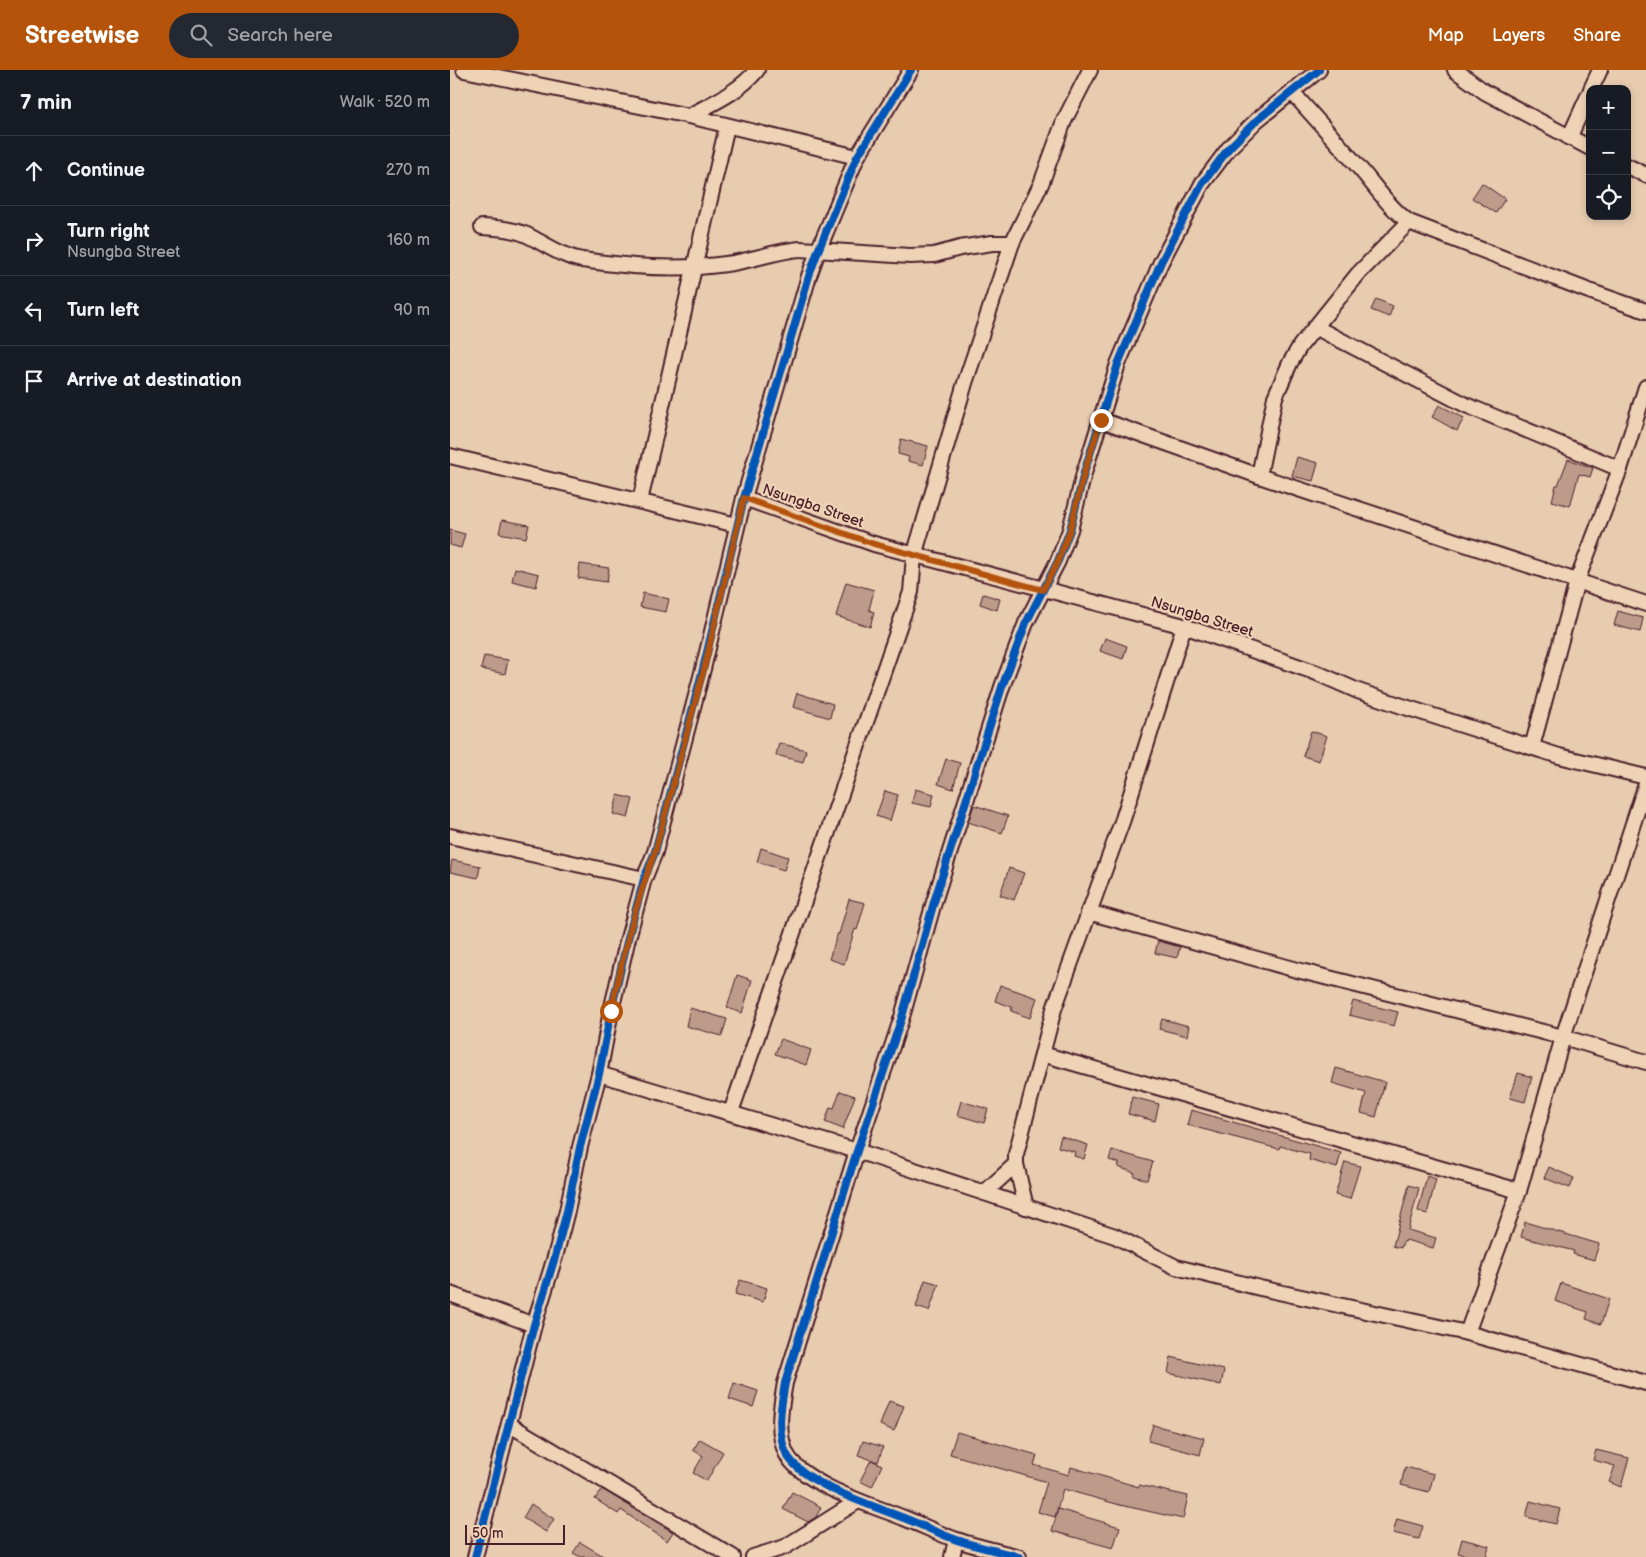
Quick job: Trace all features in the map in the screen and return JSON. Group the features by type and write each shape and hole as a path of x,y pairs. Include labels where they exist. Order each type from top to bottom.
{"street":[{"path":"464,70 689,116 857,157"},
{"path":"689,116 742,85 757,70"},
{"path":"475,1557 534,1325 565,1220 580,1146 599,1074 625,950 644,879 655,852 704,669 744,498 785,355 818,251 857,157 912,70"},
{"path":"731,1112 911,592 914,556 964,383 1012,243 1041,184 1064,121 1090,70"},
{"path":"1019,1557 956,1540 858,1501 821,1484 798,1468 787,1455 781,1439 779,1422 785,1382 857,1151 902,1017 934,902 1002,687 1026,623 1058,561 1070,530 1084,473 1118,364 1161,262 1202,184 1229,148 1257,120 1318,70"},
{"path":"1455,70 1485,92 1586,146"},
{"path":"1592,85 1600,70"},
{"path":"1292,92 1363,172 1383,198 1409,222 1646,311"},
{"path":"1569,138 1586,99"},
{"path":"640,501 727,126"},
{"path":"1631,168 1646,175"},
{"path":"1259,476 1275,397 1300,346 1358,274 1409,222"},
{"path":"482,227 525,234 565,255 580,259 641,266 693,268 727,264 786,250 800,249 926,256 992,243 1012,243"},
{"path":"1315,327 1466,405 1620,469"},
{"path":"1532,747 1577,581 1620,469 1646,387"},
{"path":"1101,420 1259,476 1646,604"},
{"path":"450,456 737,526"},
{"name":"Nsungba Street","path":"744,498 874,544 914,556 1184,626 1317,672 1358,691 1402,706 1559,756 1646,777"},
{"path":"1026,1207 1016,1164 1016,1154 1054,1009 1123,819 1184,626"},
{"path":"1467,1333 1520,1191 1563,1037 1646,784"},
{"path":"450,836 644,879"},
{"path":"1088,912 1297,970 1563,1037 1646,1062"},
{"path":"1042,1054 1520,1191"},
{"path":"599,1074 857,1151 1115,1236 1176,1267 1260,1288 1467,1333 1646,1383"},
{"path":"984,1193 1016,1164"},
{"path":"450,1294 534,1325"},
{"path":"510,1425 733,1557"},
{"path":"753,1557 785,1547 858,1501"},
{"path":"952,1557 956,1540"}],"building":[{"path":"1482,183 1505,199 1496,213 1472,198"},
{"path":"1376,299 1393,306 1389,317 1371,310"},
{"path":"1439,405 1464,418 1457,431 1432,417"},
{"path":"901,439 928,446 923,465 908,461 909,457 898,454"},
{"path":"1297,457 1318,463 1313,481 1292,476"},
{"path":"1568,459 1593,468 1590,477 1579,474 1570,506 1552,501 1556,485 1558,485"},
{"path":"502,520 529,525 526,538 499,533"},
{"path":"450,530 465,534 461,548 450,545"},
{"path":"580,564 609,568 607,582 578,578"},
{"path":"515,568 539,574 536,587 512,581"},
{"path":"846,582 874,590 869,610 874,612 870,627 836,616"},
{"path":"643,593 669,599 666,612 640,607"},
{"path":"983,594 1000,599 997,610 980,604"},
{"path":"1618,611 1643,618 1640,632 1614,625"},
{"path":"1105,638 1127,646 1123,659 1100,651"},
{"path":"484,656 508,660 505,674 481,669"},
{"path":"797,693 833,704 830,718 793,707"},
{"path":"1311,731 1327,736 1319,761 1303,756"},
{"path":"779,743 806,750 803,762 776,755"},
{"path":"946,759 960,763 953,789 938,784"},
{"path":"915,789 934,794 931,807 912,803"},
{"path":"885,791 898,795 890,821 876,816"},
{"path":"618,795 633,799 628,818 613,814"},
{"path":"974,805 1008,816 1002,833 968,822"},
{"path":"761,848 788,857 784,870 757,862"},
{"path":"452,860 480,866 478,878 450,872"},
{"path":"1009,868 1024,873 1014,900 1000,895"},
{"path":"849,899 865,903 844,964 829,959 839,934"},
{"path":"1158,941 1180,947 1177,958 1155,953"},
{"path":"737,975 752,980 742,1013 727,1008"},
{"path":"1000,985 1037,998 1030,1018 1011,1011 1012,1007 995,1001"},
{"path":"1353,1001 1398,1012 1394,1026 1349,1015"},
{"path":"690,1008 727,1019 722,1036 686,1026"},
{"path":"1162,1019 1189,1026 1187,1036 1159,1029"},
{"path":"781,1039 811,1050 806,1065 775,1054"},
{"path":"1336,1068 1385,1082 1376,1117 1361,1113 1366,1093 1332,1083"},
{"path":"1518,1073 1532,1077 1525,1102 1510,1098"},
{"path":"840,1091 855,1096 843,1129 825,1122 830,1107 834,1108"},
{"path":"1132,1097 1159,1104 1155,1121 1128,1114"},
{"path":"961,1101 988,1109 984,1123 957,1115"},
{"path":"1191,1110 1341,1153 1337,1168 1309,1160 1310,1154 1280,1146 1279,1149 1187,1125"},
{"path":"1061,1136 1088,1145 1084,1159 1074,1156 1075,1152 1058,1147"},
{"path":"1112,1150 1153,1162 1147,1180 1134,1176 1135,1173 1118,1167 1119,1163 1109,1160"},
{"path":"1345,1162 1360,1166 1350,1199 1335,1195"},
{"path":"1549,1167 1574,1178 1570,1188 1544,1178"},
{"path":"1427,1176 1436,1179 1427,1214 1418,1211"},
{"path":"1409,1185 1419,1188 1408,1230 1436,1238 1433,1248 1406,1240 1401,1248 1393,1246"},
{"path":"1525,1222 1599,1244 1594,1260 1573,1254 1574,1251 1521,1237"},
{"path":"740,1280 767,1288 763,1302 735,1294"},
{"path":"925,1280 939,1284 929,1311 916,1307"},
{"path":"1561,1283 1609,1299 1601,1324 1586,1319 1588,1312 1555,1301"},
{"path":"1171,1357 1224,1370 1221,1385 1168,1373"},
{"path":"734,1383 758,1391 753,1407 729,1399"},
{"path":"889,1401 904,1406 894,1431 880,1425"},
{"path":"1153,1425 1204,1438 1200,1455 1148,1441"},
{"path":"957,1432 1037,1455 1034,1465 1069,1475 1071,1467 1139,1487 1139,1485 1188,1496 1183,1519 1120,1505 1063,1489 1055,1517 1038,1512 1047,1482 950,1454"},
{"path":"700,1439 723,1452 707,1481 693,1473 703,1456 693,1450"},
{"path":"863,1441 883,1447 878,1462 858,1455"},
{"path":"1596,1450 1629,1458 1621,1487 1609,1482 1615,1466 1593,1460"},
{"path":"871,1460 882,1465 872,1487 860,1481"},
{"path":"1405,1467 1434,1474 1429,1492 1401,1485"},
{"path":"602,1489 673,1532 667,1541 621,1510 618,1514 595,1499"},
{"path":"792,1492 821,1507 816,1517 808,1522 783,1509"},
{"path":"1530,1501 1560,1509 1556,1524 1526,1517"},
{"path":"531,1504 554,1519 546,1532 523,1518"},
{"path":"1058,1509 1120,1527 1113,1548 1052,1531"},
{"path":"1397,1519 1423,1526 1419,1539 1393,1533"},
{"path":"1462,1539 1489,1546 1486,1557 1472,1557 1458,1553"},
{"path":"580,1542 605,1557 581,1557 573,1553"}],"cycle path":[{"path":"475,1557 534,1325 567,1211 627,942 644,879 655,852 703,669 744,498 809,276 857,157 911,70"},
{"path":"1019,1557 950,1538 839,1493 807,1475 794,1464 786,1453 781,1436 780,1418 785,1383 857,1151 902,1017 934,902 1002,687 1026,623 1058,561 1070,530 1084,473 1118,364 1161,262 1202,184 1229,148 1257,120 1319,70"}],"route":[{"path":"611,1011 644,879 655,852 682,743 704,669 744,498 874,544 1043,590 1058,561 1070,530 1084,473 1101,420"}]}
